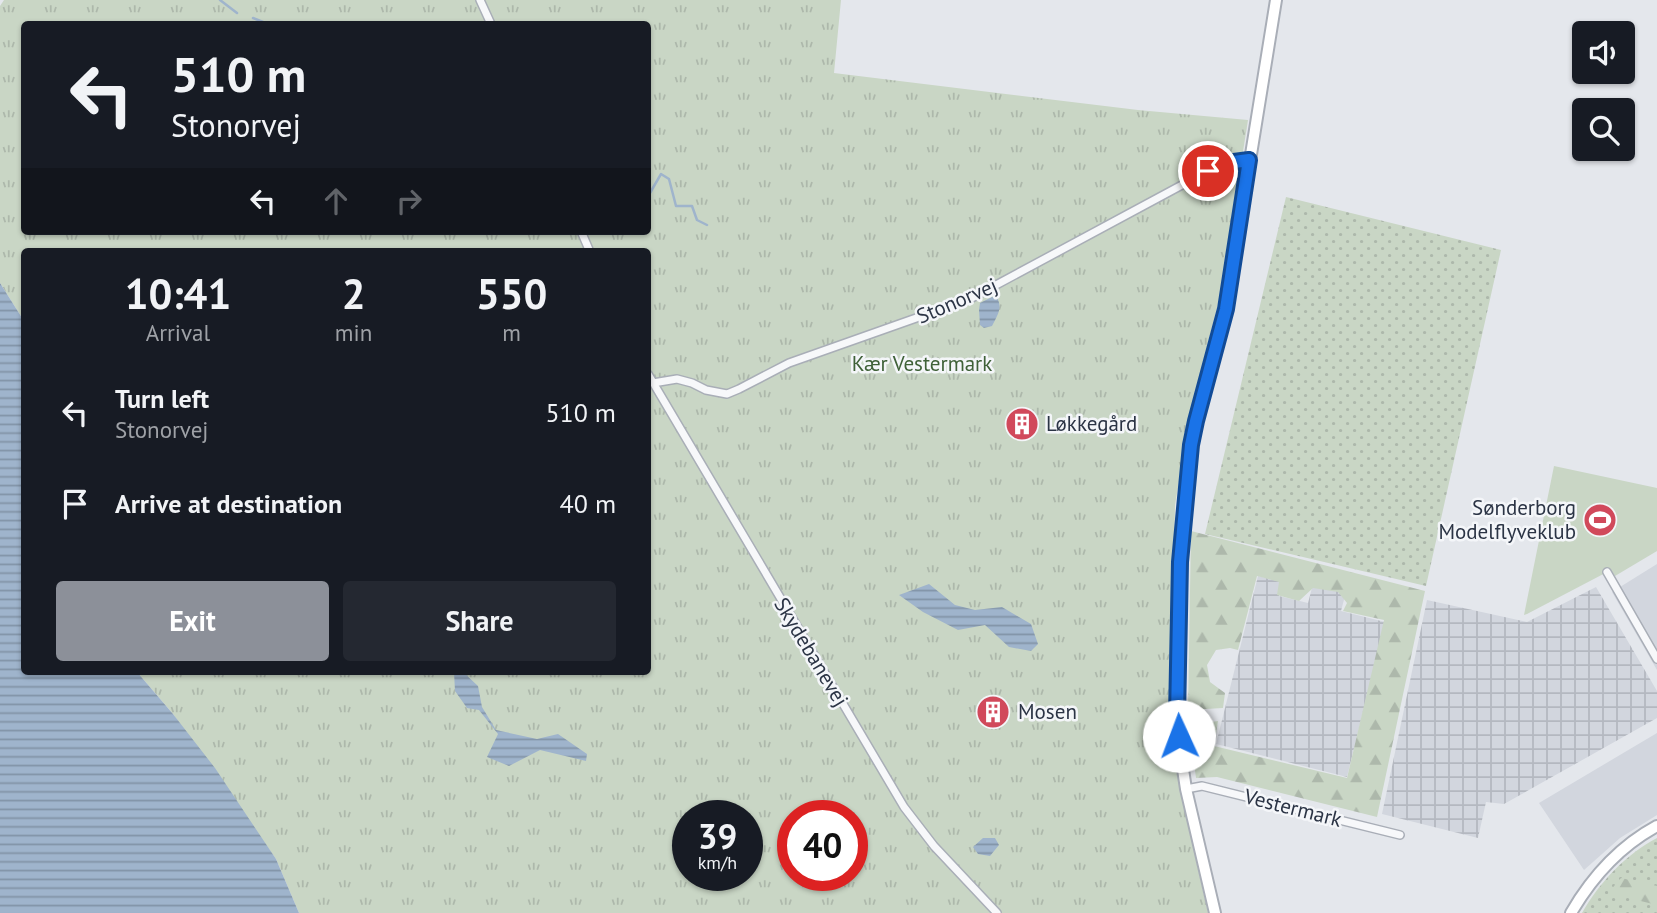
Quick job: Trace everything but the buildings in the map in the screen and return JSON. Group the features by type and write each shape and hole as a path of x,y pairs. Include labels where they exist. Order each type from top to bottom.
{"street":[{"path":"480,0 490,21"},
{"path":"1215,913 1186,789 1177,717 1180,562 1191,445 1226,309 1276,0"},
{"name":"Stonorvej","path":"653,383 677,379 706,390 727,394 739,390 789,363 970,299 1208,171 1249,160"},
{"name":"Skydebanevej","path":"651,379 904,807 934,846 997,913"},
{"path":"1607,572 1657,659"},
{"name":"Vestermark","path":"1186,789 1202,786 1400,835"},
{"path":"1571,913 1596,876 1623,849 1657,826"}],"shaded area":[{"path":"1657,564 1657,670 1612,592"},
{"path":"1258,576 1282,582 1279,596 1308,603 1313,584 1346,592 1341,611 1385,622 1347,777 1216,744"},
{"path":"1596,587 1657,691 1657,718 1504,804 1486,802 1478,838 1382,814 1427,600 1527,622"},
{"path":"1657,733 1657,815 1620,838 1584,870 1539,803"}],"green space":[{"name":"Kær Vestermark","path":"4,0 841,0 834,73 1138,110 1248,120 1220,296 1192,405 1175,505 1173,737 1179,785 1208,913 299,913 276,859 173,714 140,675 651,675 651,248 21,248 21,316 0,283 0,6"},
{"path":"1286,197 1501,250 1426,586 1205,534"},
{"name":"Sønderborg Modelflyveklub","path":"1554,466 1657,488 1657,551 1615,576 1611,570 1524,615"},
{"path":"1191,531 1425,591 1377,817 1217,777 1196,778 1189,725 1218,721 1214,746 1347,778 1384,620 1343,611 1347,603 1338,592 1313,588 1299,601 1277,595 1279,582 1257,576 1238,650 1216,650 1207,665 1210,682 1225,693 1223,708 1188,710"},
{"path":"1657,838 1657,913 1582,913 1614,870"},
{"path":"1621,878 1657,886 1657,905 1608,893"}],"water":[{"path":"0,283 21,316 21,675 140,675 215,768 276,859 299,913 0,913"},
{"path":"992,297 999,302 999,312 992,326 984,328 980,325 980,303"},
{"path":"929,584 955,605 975,610 1002,607 1031,624 1038,644 1031,651 1009,647 985,625 958,630 923,612 899,595"},
{"path":"454,675 466,675 478,686 482,707 496,730 537,739 558,734 587,754 586,761 540,750 509,766 487,757 498,734 479,710 467,708 455,691"},
{"path":"983,838 995,838 999,845 990,856 978,854 973,847"}],"waterway":[{"path":"220,0 237,13"},
{"path":"253,18 260,21"},
{"path":"651,191 661,174 669,179 676,206 692,206 697,220 707,225"}],"place":[{"name":"Løkkegård","path":"1022,424"},
{"name":"Sønderborg Modelflyveklub","path":"1600,520"},
{"name":"Mosen","path":"993,712"}],"route":[{"path":"1179,736 1177,717 1180,562 1191,445 1226,309 1249,160 1208,171"}]}
